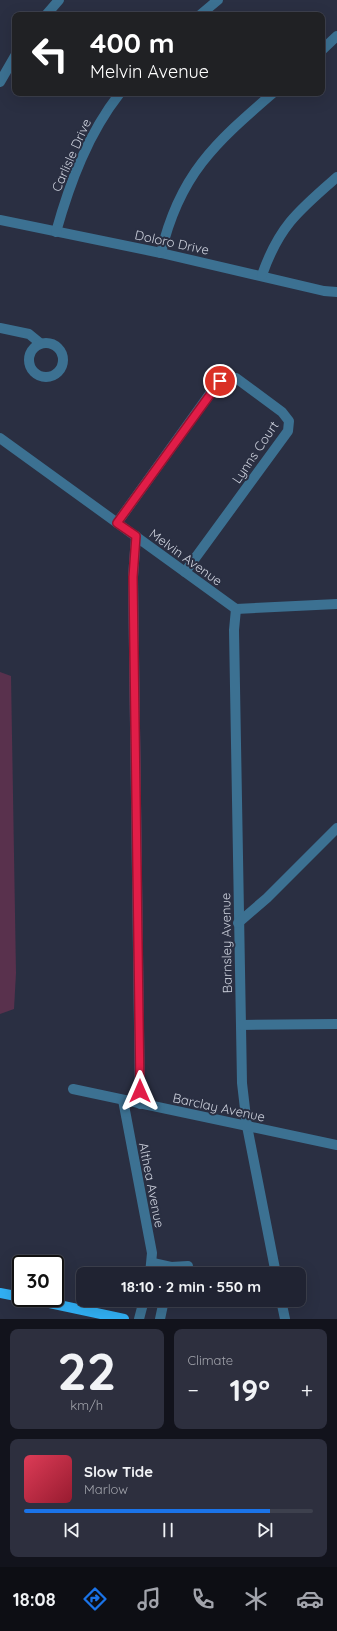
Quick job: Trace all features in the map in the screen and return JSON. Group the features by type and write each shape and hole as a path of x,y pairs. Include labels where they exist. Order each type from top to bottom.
{"main road":[{"path":"0,1293 12,1295"},
{"path":"64,1306 124,1319"}],"street":[{"path":"49,12 59,0"},
{"path":"204,12 218,0"},
{"path":"325,47 337,36"},
{"path":"0,82 12,61"},
{"name":"Carlisle Drive","path":"56,232 71,182 87,145 100,121 118,96"},
{"path":"161,253 165,235 178,200 197,167 222,138 270,96"},
{"path":"262,275 274,245 291,219 337,177"},
{"name":"Doloro Drive","path":"0,220 262,275 324,291 337,292"},
{"path":"0,328 29,334 40,344"},
{"name":"Lynns Court","path":"117,523 217,384 224,378 236,378 286,416 289,426 288,431 185,572"},
{"name":"Melvin Avenue","path":"0,438 236,609"},
{"path":"136,536 133,577 140,1104"},
{"path":"236,609 337,604"},
{"name":"Barnsley Avenue","path":"236,609 234,630 242,1083 247,1126 275,1267"},
{"path":"238,923 267,898 337,828"},
{"path":"241,1025 337,1024"},
{"name":"Barclay Avenue","path":"73,1089 337,1145"},
{"name":"Althea Avenue","path":"123,1100 152,1253 152,1267"},
{"path":"153,1263 162,1267"},
{"path":"140,1319 143,1307"},
{"path":"160,1319 163,1307"},
{"path":"282,1307 285,1319"}],"shaded area":[{"path":"0,672 11,676 16,973 14,1009 0,1014"}],"route":[{"path":"140,1091 133,577 136,536 117,523 220,381"}]}
